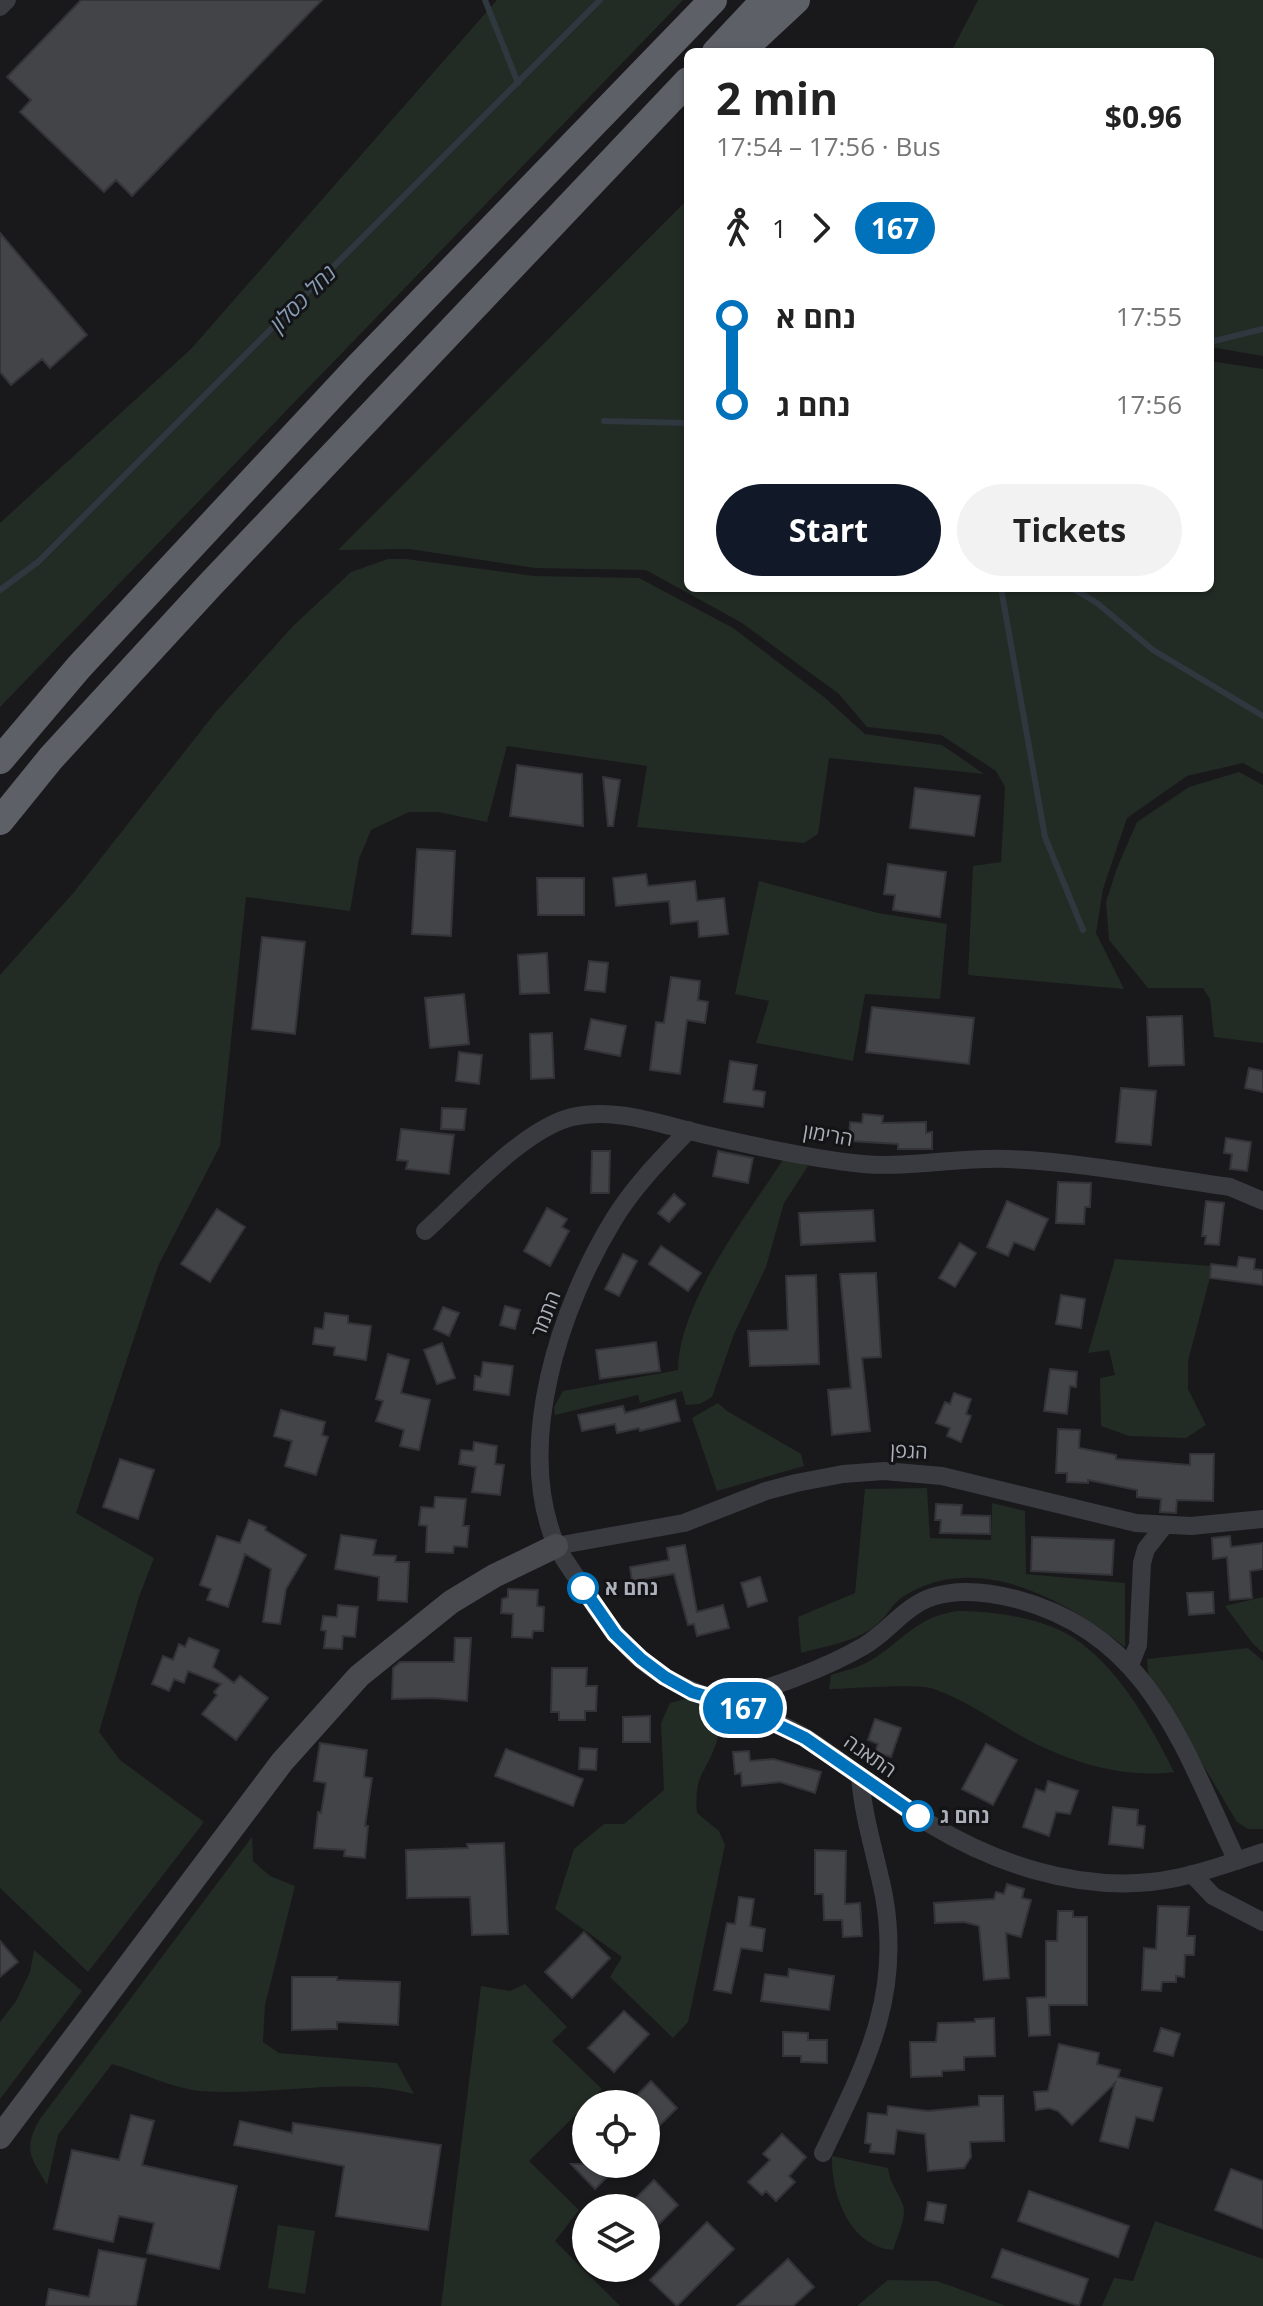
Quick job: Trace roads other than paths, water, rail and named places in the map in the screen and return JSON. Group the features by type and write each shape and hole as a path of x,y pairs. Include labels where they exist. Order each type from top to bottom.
{"highway":[{"path":"0,760 79,667 358,367 713,0"},
{"path":"720,48 765,0"},
{"path":"744,48 796,0"},
{"path":"0,821 51,758 198,597 684,85"},
{"path":"534,245 684,105"}],"main road":[{"path":"0,2137 282,1762 350,1685 451,1602 494,1576 556,1546"}],"street":[{"path":"0,7 7,0"},
{"name":"הרימון","path":"425,1231 513,1151 541,1130 568,1118 595,1113 614,1113 863,1164 1009,1159 1230,1187 1263,1201"},
{"name":"התמר","path":"556,1546 540,1478 539,1443 543,1405 554,1356 589,1266 614,1217 649,1171 689,1130"},
{"name":"הגפן","path":"556,1546 684,1523 766,1491 796,1483 843,1474 884,1471 942,1476 1115,1519 1164,1526 1263,1519"},
{"path":"1130,1665 1138,1645 1142,1563 1146,1549 1164,1526"},
{"name":"התאנה","path":"556,1546 615,1634 641,1659 692,1692 776,1722 805,1738 928,1823 970,1846 1016,1865 1108,1883 1152,1882 1192,1874 1263,1852"},
{"path":"724,1702 843,1658 931,1597 954,1592 999,1595 1064,1615 1093,1633 1130,1665 1168,1718 1237,1861"},
{"path":"823,2153 869,2056 888,1978 889,1941 884,1897 863,1806 860,1776"},
{"path":"1192,1874 1213,1896 1263,1922"}],"waterway":[{"path":"485,0 518,83"},
{"name":"נחל כסלון","path":"0,590 38,562 600,0"},
{"path":"1214,341 1263,329"},
{"path":"604,421 684,423"},
{"path":"1002,592 1045,837 1083,930"},
{"path":"1079,592 1097,603 1153,650 1263,716"}],"place":[{"name":"נחם א","path":"583,1588"},
{"name":"נחם ג","path":"918,1816"}]}
